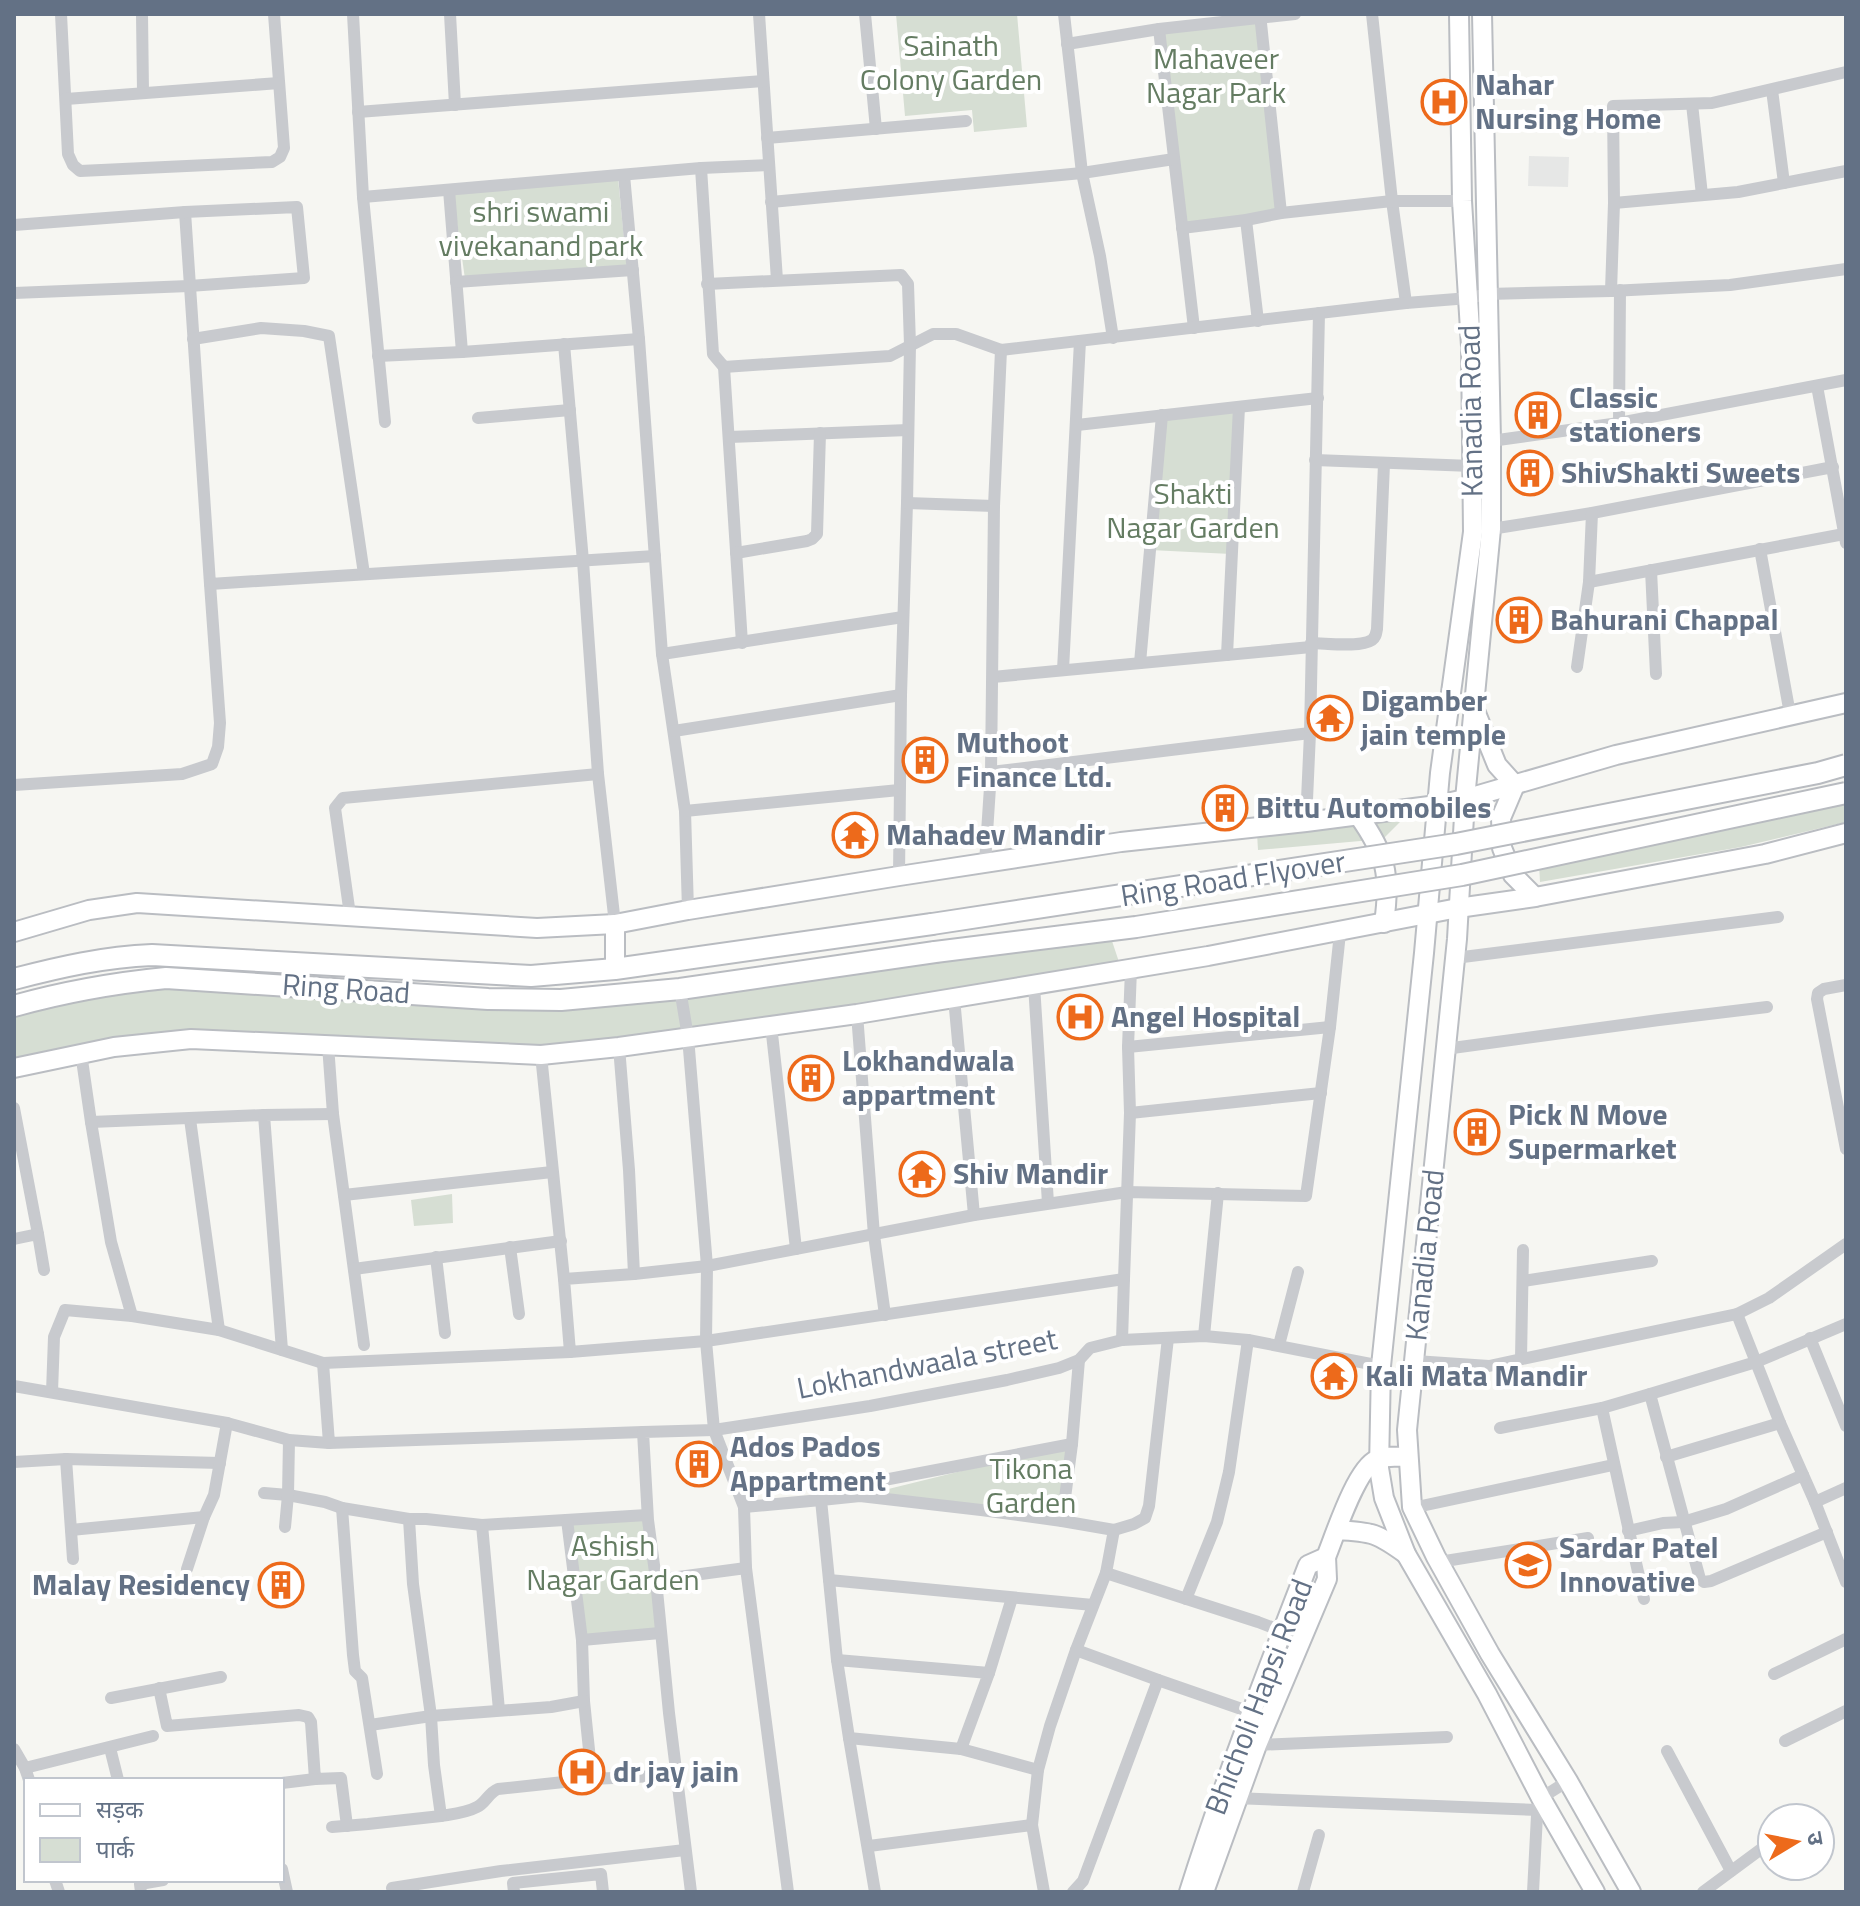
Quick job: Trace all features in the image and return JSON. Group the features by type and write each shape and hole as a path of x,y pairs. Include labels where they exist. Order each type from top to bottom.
{"main road":[{"name":"Ring Road Flyover","path":"615,969 1456,844 1846,765"},
{"name":"Ring Road Flyover","path":"680,989 1136,927 1462,875 1846,793"},
{"name":"Ring Road","path":"14,979 118,956 152,955 531,976 615,969"},
{"name":"Ring Road","path":"14,1006 119,982 166,978 488,999 561,1000 680,989"}],"street":[{"path":"61,14 68,154 80,171 272,162 280,157 284,148 274,14"},
{"path":"142,14 143,92"},
{"path":"353,14 363,197 385,422"},
{"path":"455,105 450,15 465,14"},
{"path":"759,14 777,280"},
{"path":"865,14 876,129"},
{"path":"1064,14 1082,173 1113,338"},
{"path":"1067,44 1159,29 1295,14"},
{"path":"1372,14 1406,303"},
{"name":"Kanadia Road","path":"1459,14 1473,532 1437,805 1381,1366 1379,1468 1384,1498 1406,1554 1487,1694 1540,1804 1595,1892"},
{"name":"Kanadia Road","path":"1482,14 1491,529 1465,799 1455,958 1407,1430 1412,1508 1490,1654 1631,1892"},
{"path":"1260,16 1281,213"},
{"path":"1159,29 1194,328"},
{"path":"1619,423 1613,106 1712,103 1846,72"},
{"path":"358,112 763,81"},
{"path":"66,99 279,83"},
{"path":"1772,90 1784,183"},
{"path":"1692,104 1702,195"},
{"path":"767,138 966,121"},
{"path":"771,202 1082,173 1174,159"},
{"path":"363,197 769,165"},
{"path":"701,168 713,354 724,367 742,643"},
{"path":"1614,203 1738,192 1846,171"},
{"path":"624,175 662,654 685,811 688,910"},
{"path":"449,190 462,352"},
{"path":"1182,228 1392,201 1462,201"},
{"path":"14,225 297,207 304,278 14,293"},
{"path":"14,785 182,774 212,764 218,747 220,723 185,212"},
{"path":"1246,220 1258,321"},
{"path":"724,367 890,356 933,334 956,334 1001,350 1488,294 1730,285 1846,269"},
{"path":"456,282 633,270"},
{"path":"707,284 901,275 908,284 910,345 899,876"},
{"path":"1306,822 1319,313"},
{"path":"193,339 261,328 329,336 364,574"},
{"path":"378,356 639,339"},
{"path":"1063,670 1080,341"},
{"path":"564,344 598,774 615,924 615,969"},
{"path":"985,863 991,772 994,506 1001,350"},
{"path":"1491,441 1619,423 1846,380"},
{"path":"1589,582 1760,549 1845,538 1817,386"},
{"path":"1077,425 1318,398"},
{"path":"1227,655 1239,407"},
{"path":"478,418 570,410"},
{"path":"1140,663 1162,415"},
{"path":"729,437 908,430"},
{"path":"736,553 807,541 817,534 820,433"},
{"path":"1315,460 1472,466"},
{"path":"993,677 1370,641 1375,638 1377,629 1384,464"},
{"path":"1491,529 1833,467"},
{"path":"907,503 994,506"},
{"path":"1577,667 1589,582 1592,513"},
{"path":"1760,549 1790,714"},
{"path":"210,584 655,556"},
{"path":"1651,570 1656,674"},
{"path":"662,654 903,617"},
{"path":"674,731 901,695"},
{"path":"14,932 89,910 137,903 537,928 615,924 1121,842 1437,805 1616,755 1846,703"},
{"path":"1473,707 1491,753 1502,772 1515,785"},
{"path":"991,772 1310,733"},
{"path":"350,915 335,808 343,798 598,774"},
{"path":"1515,785 1501,818 1502,848 1513,875 1535,897"},
{"path":"685,811 899,790"},
{"path":"1358,815 1375,839 1387,869 1384,923"},
{"path":"14,1068 114,1047 191,1039 541,1055 619,1047 857,1014 1340,933 1458,908 1535,897 1765,854 1846,833"},
{"path":"1455,958 1778,917"},
{"path":"564,1279 707,1266 974,1215 1127,1192 1306,1196 1340,933"},
{"path":"1122,1340 1130,1113 1128,1047 1131,969"},
{"path":"1034,985 1048,1203"},
{"path":"1846,985 1824,989 1818,993 1817,999 1846,1149"},
{"path":"680,989 688,1037 707,1266 706,1341 714,1430 744,1507 746,1568 788,1892"},
{"path":"954,998 974,1215"},
{"path":"1445,1049 1767,1007"},
{"path":"857,1014 874,1235 885,1315"},
{"path":"771,1025 796,1249"},
{"path":"1128,1047 1330,1027"},
{"path":"328,1045 333,1114 364,1345"},
{"path":"619,1047 634,1274"},
{"path":"81,1053 111,1242 132,1316"},
{"path":"541,1055 570,1352"},
{"path":"1130,1113 1321,1093"},
{"path":"14,1108 18,1150 44,1270"},
{"path":"91,1122 333,1114"},
{"path":"264,1115 282,1350"},
{"path":"190,1119 219,1330"},
{"path":"344,1195 552,1172"},
{"path":"1204,1336 1218,1193"},
{"path":"14,1239 38,1234"},
{"path":"354,1269 561,1241"},
{"path":"1415,1361 1489,1366 1737,1314 1769,1298 1846,1244"},
{"path":"510,1247 519,1314"},
{"path":"1521,1359 1523,1250"},
{"path":"436,1257 445,1333"},
{"path":"1523,1281 1652,1261"},
{"path":"1279,1345 1298,1272"},
{"path":"52,1392 54,1337 65,1310 132,1316 219,1330 323,1363 570,1352 706,1341 1124,1279"},
{"path":"1737,1314 1780,1423 1843,1563 1846,1582"},
{"path":"1500,1428 1602,1408 1650,1394 1756,1362 1846,1324"},
{"name":"Lokhandwaala street","path":"14,1386 227,1423 289,1440 329,1443 714,1430 870,1406 1007,1380 1059,1368 1079,1360 1090,1348 1122,1340 1204,1336 1248,1340 1381,1366"},
{"path":"744,1507 860,1496 1114,1530 1134,1524 1145,1518 1149,1506 1168,1338"},
{"path":"1810,1338 1846,1426"},
{"path":"1186,1599 1217,1522 1229,1472 1248,1340"},
{"path":"1062,1521 1079,1360"},
{"path":"323,1363 329,1443"},
{"path":"1650,1394 1700,1579 1704,1582 1827,1532"},
{"path":"1602,1408 1644,1599"},
{"path":"187,1569 214,1495 227,1423"},
{"path":"1666,1457 1780,1423"},
{"path":"643,1432 647,1515 691,1892"},
{"path":"285,1527 289,1440"},
{"path":"860,1496 884,1480 1072,1444"},
{"path":"1379,1458 1408,1457"},
{"name":"Bhicholi Hapsi Road","path":"1189,1892 1260,1715 1283,1632 1308,1565 1326,1557 1359,1475 1379,1458"},
{"path":"14,1462 66,1459 220,1463"},
{"path":"66,1459 73,1559"},
{"path":"1412,1508 1613,1465"},
{"path":"1628,1531 1683,1522 1726,1509 1803,1475"},
{"path":"1815,1502 1846,1488"},
{"path":"264,1493 409,1519 482,1525 647,1515"},
{"path":"821,1500 837,1660 875,1892"},
{"path":"342,1508 355,1671 362,1678 377,1774"},
{"path":"71,1530 204,1517"},
{"path":"409,1519 413,1584 441,1816"},
{"path":"567,1520 582,1640 592,1779"},
{"path":"482,1525 499,1710"},
{"path":"1044,1892 1032,1825 1038,1770 1076,1650 1106,1573 1114,1530"},
{"path":"1337,1530 1380,1536 1406,1554"},
{"path":"1439,1562 1588,1538"},
{"path":"1204,1892 1229,1798 1257,1745 1260,1715 1303,1639 1327,1579 1326,1557"},
{"path":"656,1580 746,1568"},
{"path":"1106,1573 1303,1639"},
{"path":"829,1580 1093,1605"},
{"path":"961,1749 1012,1598"},
{"path":"582,1640 660,1633"},
{"path":"1774,1674 1846,1639"},
{"path":"1076,1650 1260,1715"},
{"path":"837,1660 989,1673"},
{"path":"111,1698 221,1677"},
{"path":"1079,1891 1158,1680"},
{"path":"159,1688 167,1726 299,1715 308,1717 311,1722 315,1779"},
{"path":"370,1725 584,1701"},
{"path":"1785,1741 1846,1711"},
{"path":"14,1749 27,1774 153,1736"},
{"path":"1257,1745 1447,1737"},
{"path":"849,1738 961,1749 1038,1770"},
{"path":"110,1748 118,1778"},
{"path":"1667,1751 1731,1871"},
{"path":"332,1827 462,1812 480,1806 492,1791 498,1789 592,1779 676,1775"},
{"path":"284,1783 341,1778 347,1826"},
{"path":"1229,1798 1540,1804 1568,1781"},
{"path":"1533,1892 1540,1804"},
{"path":"869,1846 1032,1825"},
{"path":"1303,1892 1319,1835"},
{"path":"392,1888 501,1871 685,1850"},
{"path":"1703,1892 1756,1853"},
{"path":"514,1892 513,1883 601,1874 603,1892"}],"shaded area":[{"path":"1529,156 1569,157 1568,187 1528,186"}],"green space":[{"name":"Sainath Colony Garden","path":"896,14 1017,14 1027,127 974,132 972,110 905,116"},
{"name":"Mahaveer Nagar Park","path":"1261,18 1281,213 1182,228 1159,29"},
{"name":"shri swami vivekanand park","path":"618,178 627,269 466,286 452,187"},
{"name":"Shakti Nagar Garden","path":"1239,407 1231,554 1150,550 1162,415"},
{"path":"1846,790 1846,822 1741,847 1540,882 1539,864"},
{"path":"1405,817 1383,839 1258,850 1257,833"},
{"path":"1106,923 1122,971 720,1038 455,1047 108,1040 14,1063 14,1015 166,978 580,999"},
{"path":"452,1194 453,1223 414,1226 411,1200"},
{"name":"Tikona Garden","path":"1067,1445 1062,1521 860,1496"},
{"name":"Ashish Nagar Garden","path":"567,1520 648,1520 660,1633 582,1640"}],"place":[{"name":"Nahar Nursing Home","path":"1444,102"},
{"name":"Classic stationers","path":"1538,415"},
{"name":"ShivShakti Sweets","path":"1530,473"},
{"name":"Bahurani Chappal","path":"1519,620"},
{"name":"Digamber jain temple","path":"1330,718"},
{"name":"Muthoot Finance Ltd.","path":"925,760"},
{"name":"Bittu Automobiles","path":"1225,808"},
{"name":"Mahadev Mandir","path":"855,835"},
{"name":"Angel Hospital","path":"1080,1017"},
{"name":"Lokhandwala appartment","path":"811,1078"},
{"name":"Pick N Move Supermarket","path":"1477,1132"},
{"name":"Shiv Mandir","path":"922,1174"},
{"name":"Kali Mata Mandir","path":"1334,1376"},
{"name":"Ados Pados Appartment","path":"699,1464"},
{"name":"Sardar Patel Innovative","path":"1528,1565"},
{"name":"Malay Residency","path":"281,1585"},
{"name":"dr jay jain","path":"582,1772"}]}
